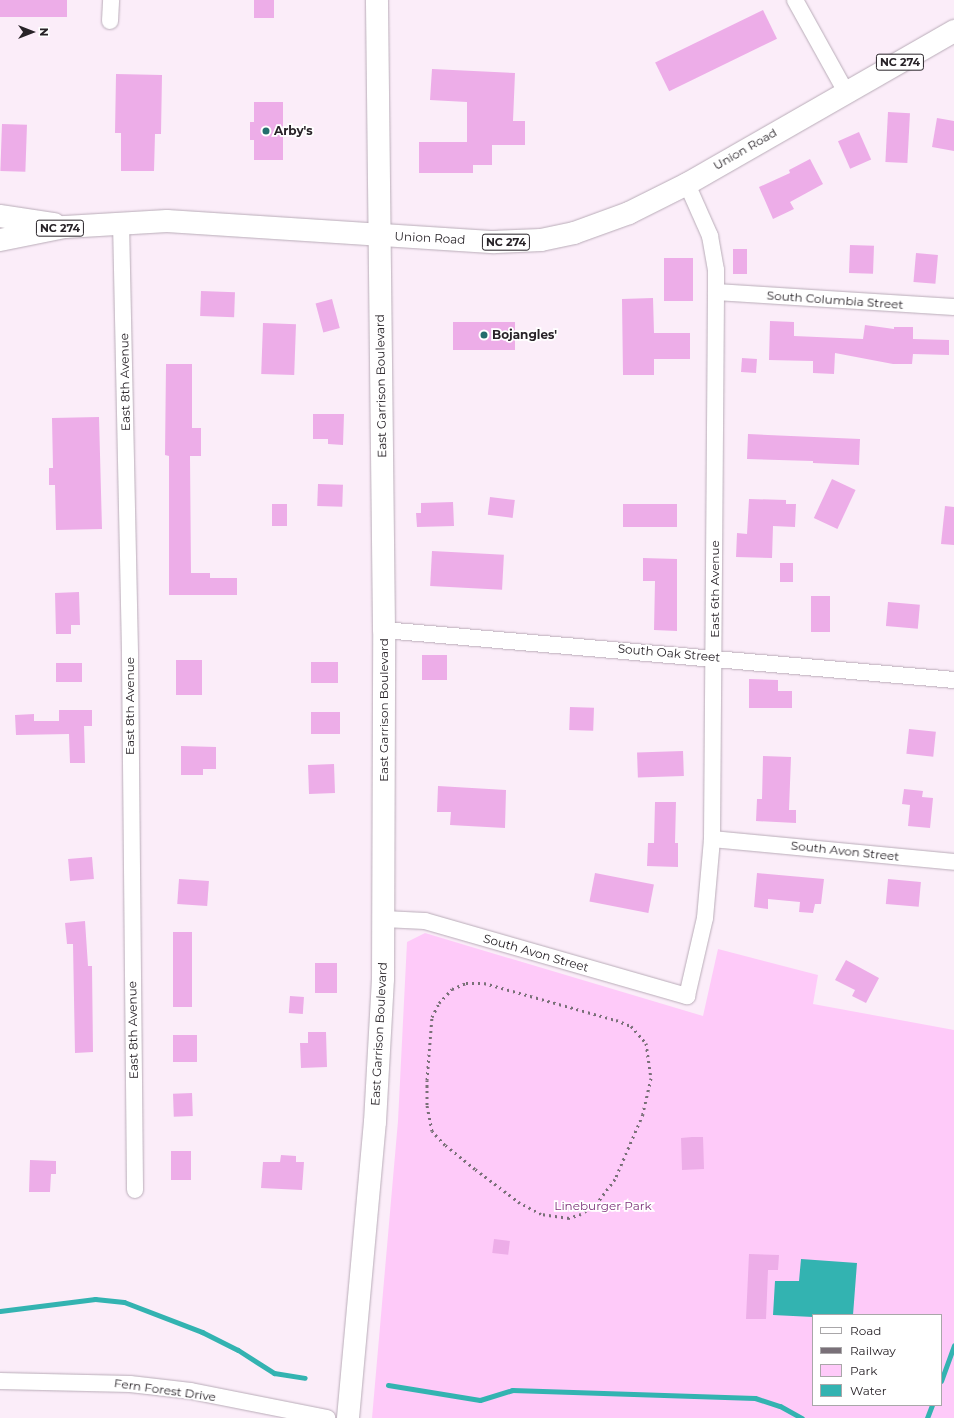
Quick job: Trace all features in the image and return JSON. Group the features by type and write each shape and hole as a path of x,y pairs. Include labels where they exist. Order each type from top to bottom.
{"main road":[{"name":"East Garrison Boulevard","path":"348,1418 375,1122 384,919 384,630 377,0"},
{"name":"Union Road","path":"0,240 65,227 121,222 197,223 380,236 507,242 541,240 574,233 611,220 687,184 954,31"},
{"path":"0,216 41,221 65,227"}],"street":[{"path":"110,21 111,0"},
{"path":"795,0 846,92"},
{"name":"East 6th Avenue","path":"687,184 710,236 716,270 715,657 712,838 705,918 687,996"},
{"name":"East 8th Avenue","path":"121,222 130,656 134,1190"},
{"name":"South Columbia Street","path":"716,292 954,308"},
{"name":"South Oak Street","path":"384,630 715,657 954,680"},
{"name":"South Avon Street","path":"712,838 954,862"},
{"name":"South Avon Street","path":"384,919 425,921 687,996"},
{"name":"Fern Forest Drive","path":"0,1381 130,1384 191,1391 327,1418"}],"green space":[{"name":"Lineburger Park","path":"425,933 703,1016 718,949 818,975 813,1004 954,1030 954,1418 372,1418 398,1121 407,942"}],"water":[{"path":"801,1259 857,1263 853,1314 812,1314 812,1317 773,1315 775,1281 799,1281"}],"building":[{"path":"0,0 67,0 67,17 0,17"},
{"path":"254,0 274,0 274,18 254,18"},
{"path":"763,10 777,39 669,91 655,63"},
{"path":"432,69 515,73 513,121 525,121 525,145 492,145 492,165 473,165 473,173 419,173 419,142 467,142 467,102 430,100"},
{"path":"116,74 162,75 161,134 155,134 154,171 121,171 121,133 115,133"},
{"name":"Arby's","path":"254,102 283,102 283,160 254,160 254,140 250,140 250,122 254,122"},
{"path":"888,112 910,113 907,163 885,162"},
{"path":"937,118 954,121 954,151 932,147"},
{"path":"2,124 27,125 25,172 0,171"},
{"path":"859,132 871,159 850,169 838,141"},
{"path":"810,159 823,184 790,202 794,209 773,219 759,187 790,173 789,170"},
{"path":"850,245 874,246 873,274 849,273"},
{"path":"733,249 747,249 747,274 733,274"},
{"path":"916,253 938,255 935,284 913,282"},
{"path":"664,258 693,258 693,301 664,301"},
{"path":"201,291 235,292 234,317 200,316"},
{"path":"653,298 654,333 690,333 690,359 654,359 654,375 623,375 622,299"},
{"path":"332,299 340,328 323,332 316,303"},
{"path":"770,321 794,322 794,336 863,339 865,325 894,329 894,327 913,327 913,339 949,340 949,355 913,354 912,364 893,364 835,353 834,374 813,373 813,361 769,360"},
{"name":"Bojangles'","path":"453,322 515,322 515,350 453,350"},
{"path":"263,323 296,324 294,375 261,374"},
{"path":"742,358 757,359 756,373 741,372"},
{"path":"166,364 192,364 192,428 201,428 201,456 190,456 191,573 210,573 210,578 237,578 237,595 169,595 169,456 165,455"},
{"path":"313,414 344,414 343,445 328,444 328,439 313,439"},
{"path":"99,417 102,529 56,530 55,485 49,485 49,468 53,468 52,418"},
{"path":"748,434 860,439 859,465 813,463 813,461 747,459"},
{"path":"832,479 856,490 837,529 814,518"},
{"path":"318,484 343,485 342,507 317,506"},
{"path":"490,497 515,500 513,518 488,515"},
{"path":"749,499 786,500 786,504 796,504 795,527 773,526 772,558 736,557 737,533 747,534"},
{"path":"453,502 454,526 417,527 416,513 421,513 421,503"},
{"path":"272,504 287,504 287,526 272,526"},
{"path":"623,504 677,504 677,527 623,527"},
{"path":"945,506 954,507 954,545 941,544"},
{"path":"432,551 504,555 502,590 430,586"},
{"path":"643,558 677,559 677,631 654,630 655,581 643,581"},
{"path":"780,563 793,563 793,582 780,582"},
{"path":"79,592 80,625 71,625 71,634 56,634 55,593"},
{"path":"811,596 830,596 830,632 811,632"},
{"path":"888,602 920,605 918,629 886,626"},
{"path":"422,655 447,655 447,680 422,680"},
{"path":"176,660 202,660 202,695 176,695"},
{"path":"311,662 338,662 338,683 311,683"},
{"path":"56,663 82,663 82,682 56,682"},
{"path":"749,679 778,680 778,691 792,691 792,708 749,708"},
{"path":"570,707 594,708 593,731 569,730"},
{"path":"59,710 92,710 92,726 84,726 85,763 70,763 69,734 16,735 15,715 34,714 34,721 59,721"},
{"path":"311,712 340,712 340,734 311,734"},
{"path":"909,729 936,732 933,757 906,754"},
{"path":"181,746 216,747 216,769 203,769 203,775 181,775"},
{"path":"683,751 684,776 638,778 637,753"},
{"path":"763,756 791,757 789,810 796,810 796,823 756,821 757,799 762,799"},
{"path":"334,764 335,793 309,794 308,765"},
{"path":"438,786 506,790 505,828 450,825 451,812 437,812"},
{"path":"904,789 923,791 922,797 933,798 930,828 908,826 910,805 902,804"},
{"path":"655,802 676,802 675,843 678,843 678,867 647,866 648,843 654,843"},
{"path":"92,857 94,879 70,881 68,859"},
{"path":"595,873 654,884 648,913 589,901"},
{"path":"757,873 824,879 821,904 815,904 813,913 799,912 800,902 768,899 768,909 754,907"},
{"path":"179,879 209,881 207,906 177,904"},
{"path":"888,879 921,882 919,907 886,904"},
{"path":"85,921 88,966 92,966 93,1052 75,1053 73,944 67,944 65,923"},
{"path":"173,932 192,932 192,1007 173,1007"},
{"path":"846,960 879,978 866,1003 852,996 855,990 835,980"},
{"path":"315,963 337,963 337,993 315,993"},
{"path":"290,996 304,997 303,1014 289,1013"},
{"path":"308,1032 326,1032 327,1067 301,1068 300,1043 308,1043"},
{"path":"173,1035 197,1035 197,1062 173,1062"},
{"path":"192,1093 193,1116 174,1117 173,1094"},
{"path":"703,1137 704,1169 682,1170 681,1138"},
{"path":"171,1151 191,1151 191,1180 171,1180"},
{"path":"281,1155 296,1156 296,1162 304,1162 302,1190 261,1188 263,1162 280,1162"},
{"path":"30,1160 56,1161 56,1174 51,1174 50,1192 29,1192"},
{"path":"494,1239 510,1241 508,1255 492,1253"},
{"path":"749,1254 779,1255 778,1270 768,1270 766,1319 746,1319"}],"waterway":[{"path":"0,1311 95,1299 124,1302 202,1332 238,1350 274,1373 305,1378"},
{"path":"942,1378 954,1345"},
{"path":"388,1385 480,1400 512,1390 755,1398 780,1406 802,1418"},
{"path":"927,1418 932,1406"}],"railway":[{"path":"466,983 484,983 616,1020 631,1026 646,1043 651,1078 643,1114 615,1179 596,1204 581,1214 569,1218 541,1214 520,1203 445,1145 432,1131 427,1105 427,1080 432,1017 439,1003 452,989 466,983"}],"place":[{"name":"Arby's","path":"266,131"},
{"name":"Bojangles'","path":"484,335"}]}
